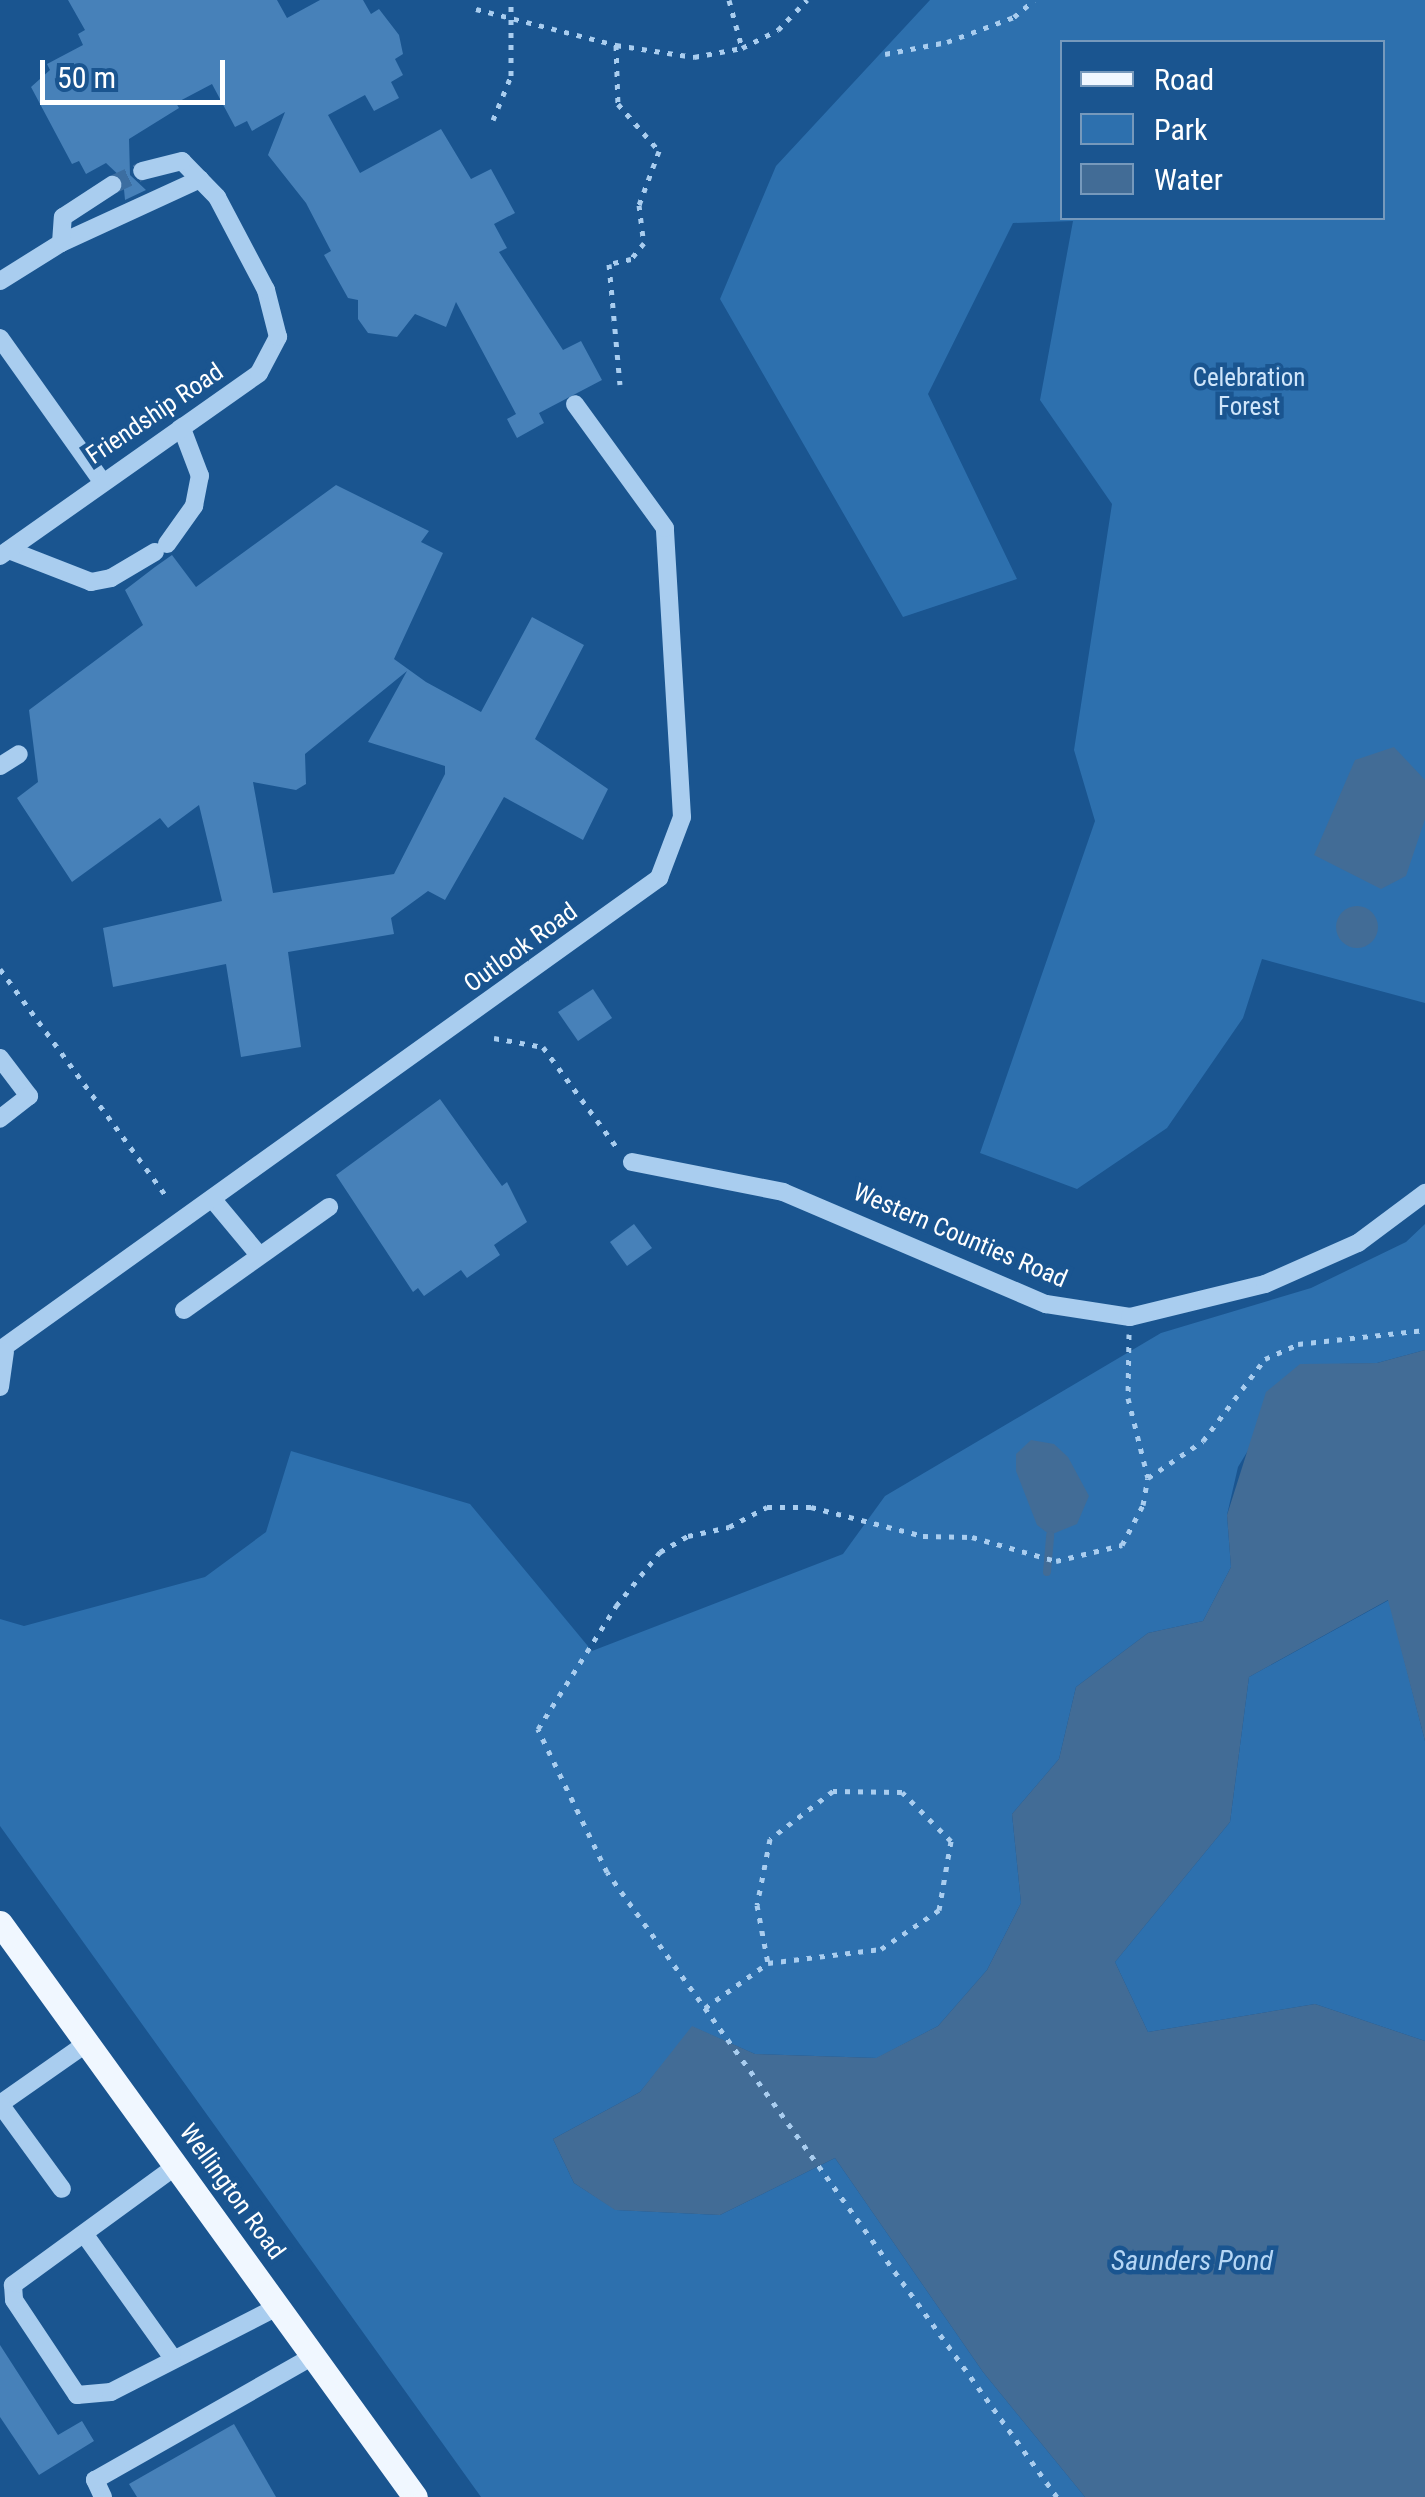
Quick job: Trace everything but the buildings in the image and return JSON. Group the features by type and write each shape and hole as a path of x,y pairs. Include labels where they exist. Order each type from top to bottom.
{"main road":[{"name":"Wellington Road","path":"0,1923 415,2497"}],"street":[{"path":"0,282 61,243 200,179 182,161 142,171"},
{"name":"Friendship Road","path":"4,553 101,480 259,373 278,337 266,290 217,197 200,179"},
{"path":"61,243 63,217 112,185"},
{"path":"0,338 101,480"},
{"name":"Outlook Road","path":"3,1351 659,878 682,818 665,528 575,404"},
{"path":"4,553 92,582 161,548 194,506 200,476 182,426"},
{"path":"0,766 20,754"},
{"path":"0,1058 28,1096 0,1119"},
{"name":"Western Counties Road","path":"629,1161 784,1192 1046,1304 1130,1316 1265,1284 1358,1242 1425,1193"},
{"path":"214,1201 259,1256"},
{"path":"184,1310 329,1207"},
{"path":"0,1386 3,1351"},
{"path":"62,2189 0,2104 86,2043"},
{"path":"176,2166 85,2235 18,2279 12,2292 77,2395 111,2392 172,2357 224,2339 278,2306"},
{"path":"85,2235 172,2357"},
{"path":"103,2497 95,2480 314,2356"}],"path":[{"path":"492,120 511,76 510,0"},
{"path":"729,0 742,48"},
{"path":"476,9 616,45 694,57 742,48 778,30 808,0"},
{"path":"885,54 946,42 1014,17 1034,0"},
{"path":"616,45 618,104 660,151 640,205 644,243 631,258 609,264 620,385"},
{"path":"0,969 166,1197"},
{"path":"494,1038 543,1047 629,1161"},
{"path":"1057,2497 607,1872 538,1729 616,1606 660,1552 767,1507 796,1507 923,1536 972,1537 1056,1561 1122,1545 1143,1505 1148,1478 1128,1398 1130,1316"},
{"path":"1148,1478 1203,1440 1265,1359 1298,1344 1425,1330"},
{"path":"705,2008 768,1963 880,1949 939,1910 952,1841 902,1792 833,1791 770,1839 757,1904 768,1963"}],"green space":[{"name":"Celebration Forest","path":"930,0 1425,0 1425,1003 1262,959 1243,1018 1167,1128 1077,1189 980,1153 1095,821 1074,750 1112,504 1040,400 1073,221 1013,223 928,394 1017,579 903,617 720,299 776,166"},
{"path":"1425,1224 1425,1350 1377,1363 1300,1365 1238,1467 1227,1515 1231,1567 1203,1621 1148,1633 1076,1687 1059,1759 1012,1814 1021,1903 987,1970 938,2026 877,2058 755,2054 693,2027 640,2092 553,2139 574,2183 616,2210 720,2215 835,2158 983,2372 1085,2497 481,2497 0,1826 0,1619 24,1626 205,1577 266,1532 291,1451 470,1504 592,1651 843,1554 885,1496 1161,1333 1311,1288 1406,1242"},
{"path":"1389,1600 1425,1741 1425,2041 1315,2004 1148,2032 1115,1962 1230,1822 1249,1677"}],"water":[{"path":"1394,747 1425,780 1425,819 1406,876 1381,889 1314,855 1355,760"},
{"path":"1357,906 1372,912 1378,927 1372,942 1357,948 1342,942 1336,927 1342,912"},
{"name":"Saunders Pond","path":"1425,1350 1425,1741 1388,1600 1249,1677 1230,1822 1115,1962 1148,2032 1315,2004 1425,2041 1425,2497 1085,2497 983,2372 835,2158 720,2215 615,2210 574,2183 553,2139 640,2092 692,2026 755,2054 876,2058 938,2026 987,1970 1021,1903 1012,1814 1059,1759 1076,1687 1148,1633 1203,1621 1231,1567 1227,1515 1266,1392 1300,1364 1377,1363"},
{"path":"1031,1440 1054,1444 1068,1457 1089,1496 1077,1524 1050,1535 1037,1525 1016,1471 1016,1454"}],"waterway":[{"path":"1047,1572 1050,1535"}],"tunnel":[{"path":"112,185 142,171"}]}
